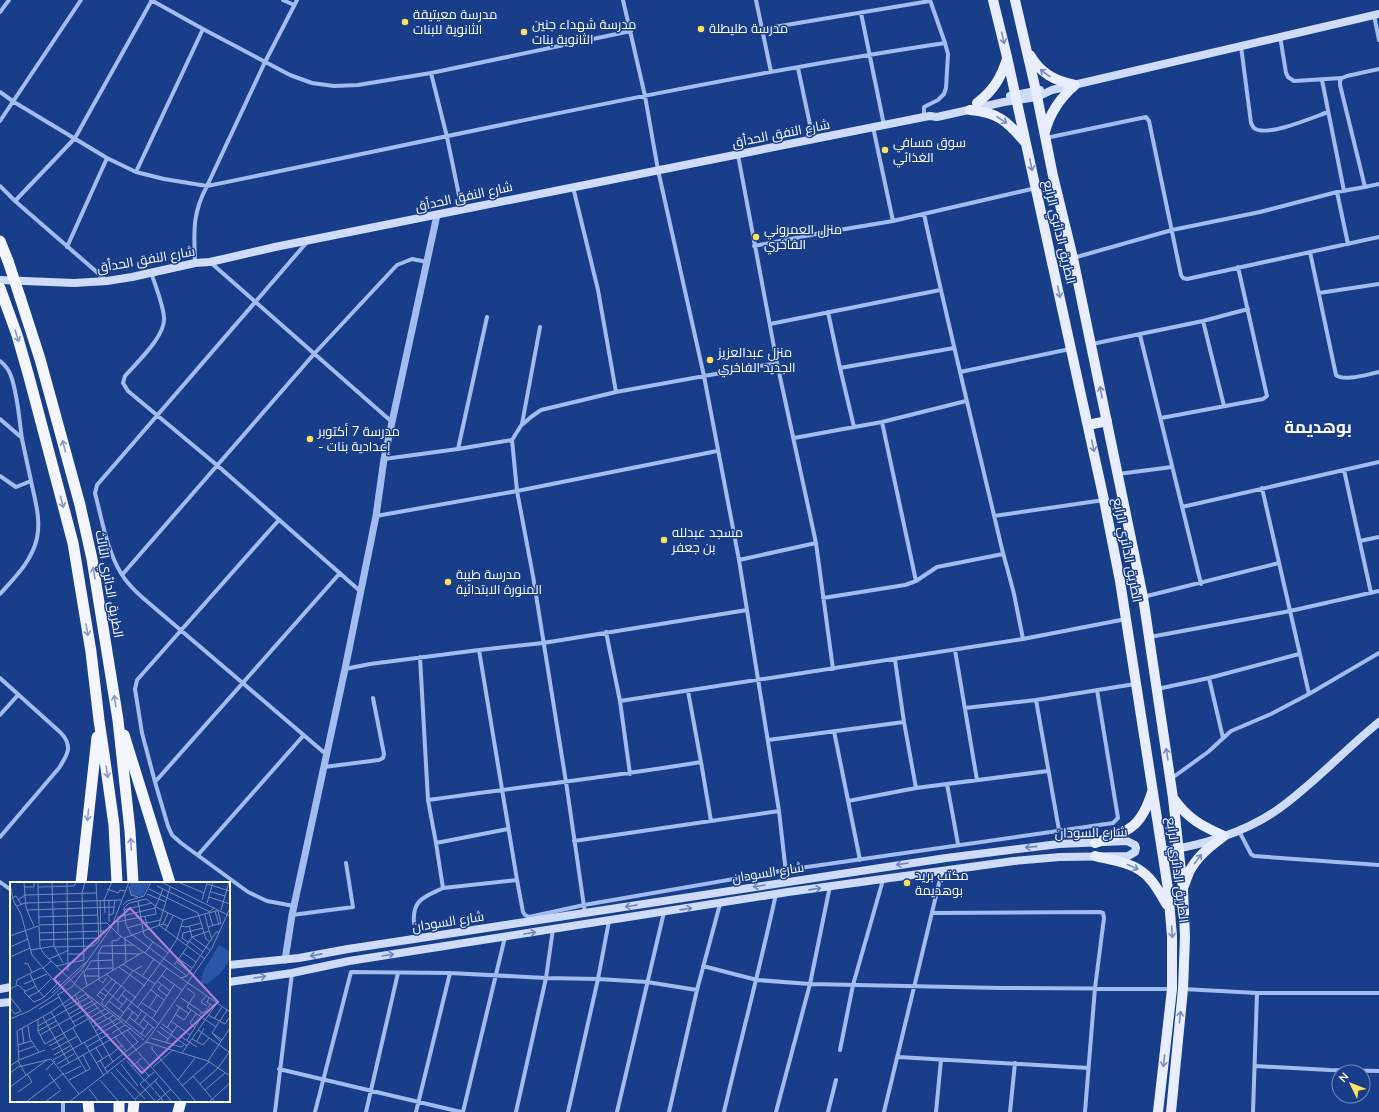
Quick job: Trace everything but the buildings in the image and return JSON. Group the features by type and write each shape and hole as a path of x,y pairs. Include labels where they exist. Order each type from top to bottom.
{"highway":[{"name":"الطريق الدائري الثالث","path":"0,241 40,359 80,505 92,559 118,720 130,831 133,882"},
{"path":"0,288 29,377 73,543 91,652 114,825 117,882"},
{"path":"81,882 99,720"},
{"path":"118,720 128,743 170,882"},
{"path":"88,1102 89,1112"},
{"path":"133,1112 134,1102"},
{"path":"178,1112 181,1102"}],"main road":[{"name":"الطريق الدائري الرابع","path":"993,0 1007,57 1104,500 1127,619 1152,790 1163,851 1170,909 1172,989 1158,1112"},
{"name":"الطريق الدائري الرابع","path":"1015,0 1073,258 1143,597 1173,798 1183,889 1185,937 1183,988 1171,1112"},
{"name":"شارع النفق الحدأق","path":"0,280 74,283 107,281 195,263 210,262 573,187 873,128 927,116 936,112 1036,94 1376,14"},
{"path":"1026,48 1034,62 1041,70 1057,80 1075,85"},
{"path":"1007,57 1003,71 998,80 986,96 973,106 1004,120 1026,144"},
{"path":"1045,136 1047,123 1057,103 1065,93 1075,85"},
{"path":"1088,425 1107,421"},
{"path":"1163,851 1210,841 1239,830 1264,818 1288,802 1314,781 1379,722"},
{"path":"1095,843 1125,832 1134,825 1142,817 1147,808 1152,790"},
{"path":"1173,798 1184,812 1197,823 1224,836"},
{"path":"1183,889 1192,867 1199,857 1224,836"},
{"name":"شارع السودان","path":"230,965 285,960 584,909 787,882 998,851 1059,844 1127,841 1135,845 1136,848 1132,855 1128,856 1096,856 1014,861 788,892 720,904 349,961 230,982"},
{"path":"1096,856 1138,868 1157,888 1170,909"},
{"path":"418,938 421,950"},
{"path":"0,989 10,988"},
{"path":"0,1003 10,1002"}],"street":[{"path":"0,12 9,0"},
{"path":"0,121 81,0"},
{"path":"15,201 74,138 152,0 290,75 312,83 334,86 358,85 431,73 630,31"},
{"path":"283,0 294,5"},
{"path":"195,263 194,225 200,199 265,62 297,0"},
{"path":"622,0 645,96 658,170 704,376 717,451 739,560 779,811 788,892"},
{"path":"756,0 771,72"},
{"path":"762,29 930,1 946,43 948,54 946,88 944,94 938,100 924,107 927,116"},
{"path":"861,13 884,125"},
{"path":"1376,14 1379,39"},
{"path":"136,172 203,29"},
{"path":"1280,36 1288,77 1294,81 1342,78 1379,69"},
{"path":"0,92 106,158 136,172 164,179 207,186 645,96 869,54 946,43"},
{"path":"1241,46 1251,123 1254,128 1263,131 1277,130 1328,112"},
{"path":"798,68 813,140"},
{"path":"431,73 447,137 462,210"},
{"path":"1342,78 1340,85 1365,187"},
{"path":"1322,80 1344,191"},
{"path":"1045,136 1146,117 1149,121 1182,278 1186,279 1379,237"},
{"path":"873,128 893,221"},
{"path":"738,155 777,363 816,543 833,668"},
{"path":"67,247 106,158"},
{"path":"1073,258 1172,230 1260,212 1338,192 1379,184"},
{"path":"0,186 15,201 107,281"},
{"path":"573,187 598,290 616,392"},
{"path":"754,246 893,221 1036,188"},
{"path":"1338,192 1348,244"},
{"path":"924,214 966,401 987,482 1003,554 1014,593 1023,639"},
{"path":"285,960 292,915 327,755 376,516 384,459 437,215"},
{"path":"308,241 97,484 95,493 115,561 129,585 180,631 327,755"},
{"path":"1310,252 1336,374 1339,378 1346,378 1379,372"},
{"path":"122,575 314,354 397,264 412,259 427,262"},
{"path":"210,262 392,422"},
{"path":"1161,418 1263,399 1267,396 1238,267"},
{"path":"152,272 164,317 164,326 160,336 125,376 123,383 128,390 218,466 278,521 360,591"},
{"path":"1319,293 1379,284"},
{"path":"770,324 940,290"},
{"path":"1091,344 1203,321 1248,309"},
{"path":"828,312 854,427"},
{"path":"458,449 486,317"},
{"path":"1203,321 1224,406"},
{"path":"522,424 540,327"},
{"path":"1140,335 1201,584"},
{"path":"840,368 954,348"},
{"path":"960,372 1071,349"},
{"path":"0,361 6,367 10,375 17,401 22,438 38,520 37,538 34,550 27,563 0,594"},
{"path":"584,909 566,782 517,491 512,440 522,424 541,410 616,392 777,363"},
{"path":"794,438 882,422 966,401"},
{"path":"0,419 22,438"},
{"path":"882,422 916,581"},
{"path":"384,459 512,440"},
{"path":"376,516 517,491 717,451"},
{"path":"1182,507 1379,462"},
{"path":"1118,474 1172,467"},
{"path":"1344,470 1371,593"},
{"path":"0,476 16,487 31,482"},
{"path":"1262,488 1309,694"},
{"path":"994,516 1104,500"},
{"path":"278,521 137,680 135,685 142,733 155,782 172,835 248,892 267,901 294,906"},
{"path":"1360,541 1379,537"},
{"path":"739,560 816,543"},
{"path":"823,598 905,585 916,581 937,567 1003,554"},
{"path":"1143,597 1201,584 1279,563"},
{"path":"155,782 340,573"},
{"path":"1149,638 1290,611 1379,591"},
{"path":"345,669 420,657 543,643 747,610"},
{"path":"620,701 833,668 895,660 1023,639 1127,619"},
{"path":"606,632 620,701 630,774"},
{"path":"479,650 517,880 523,912 529,917 584,909 786,870 958,844 1113,823 1118,818 1097,690"},
{"path":"955,650 977,780"},
{"path":"1170,779 1208,752 1223,738 1240,727 1252,724 1309,694 1379,653"},
{"path":"1157,689 1209,678 1299,654"},
{"path":"420,657 428,800 443,888"},
{"path":"895,660 916,788"},
{"path":"0,678 61,732 66,738 69,747 66,757 59,768 0,837"},
{"path":"1209,678 1223,738"},
{"path":"965,708 1036,700 1136,684"},
{"path":"688,691 711,821"},
{"path":"0,715 18,695"},
{"path":"324,767 379,760 383,758 384,754 373,698"},
{"path":"1036,700 1059,830"},
{"path":"768,740 904,722"},
{"path":"834,731 860,860"},
{"path":"198,855 303,736"},
{"path":"428,800 501,789 630,774 701,762"},
{"path":"848,801 916,788 1048,771"},
{"path":"947,784 958,844"},
{"path":"574,841 779,811"},
{"path":"436,843 508,829"},
{"path":"1239,830 1251,854 1254,856 1379,865"},
{"path":"292,915 353,907 346,863"},
{"path":"884,1112 942,871"},
{"path":"840,1050 853,985 884,879"},
{"path":"414,923 413,916 416,904 421,899 443,888 517,880"},
{"path":"0,882 10,889"},
{"path":"776,1112 810,984 830,886"},
{"path":"724,1112 744,1027 757,980 776,894"},
{"path":"669,1112 697,990 720,904"},
{"path":"617,1112 664,912"},
{"path":"933,913 1103,913 1104,918 1095,988 1085,1112"},
{"path":"568,1112 598,979 609,921"},
{"path":"516,1112 546,978 554,929"},
{"path":"279,1069 462,1112 505,937"},
{"path":"703,966 757,980 810,984 1172,989"},
{"path":"275,1112 279,1069 292,972"},
{"path":"316,1112 351,972 450,973 598,979 647,982 697,990"},
{"path":"366,1112 398,973"},
{"path":"416,1112 450,973"},
{"path":"1183,988 1257,993 1379,993"},
{"path":"1253,1112 1257,993"},
{"path":"898,1058 1088,1068"},
{"path":"936,1112 941,1060"},
{"path":"1010,1112 1014,1063"},
{"path":"1255,1066 1379,1071"},
{"path":"828,1112 836,1080"}],"place":[{"name":"مدرسة معيتيقة الثانوية للبنات","path":"405,22"},
{"name":"مدرسة طليطلة","path":"701,29"},
{"name":"مدرسة شهداء جنين الثانوية بنات","path":"524,32"},
{"name":"سوق مسافي الغذائي","path":"885,150"},
{"name":"منزل العمروني الفاخري","path":"756,237"},
{"name":"منزل عبدالعزيز الجديد الفاخري","path":"710,360"},
{"name":"مدرسة 7 أكتوبر - إعدادية بنات","path":"310,439"},
{"name":"مسجد عبدلله بن جعفر","path":"664,540"},
{"name":"مدرسة طيبة المنورة الابتدائية","path":"448,582"},
{"name":"مكتب بريد بوهديمة","path":"907,883"}],"district":[{"name":"بوهديمة","path":"1318,427"}]}
